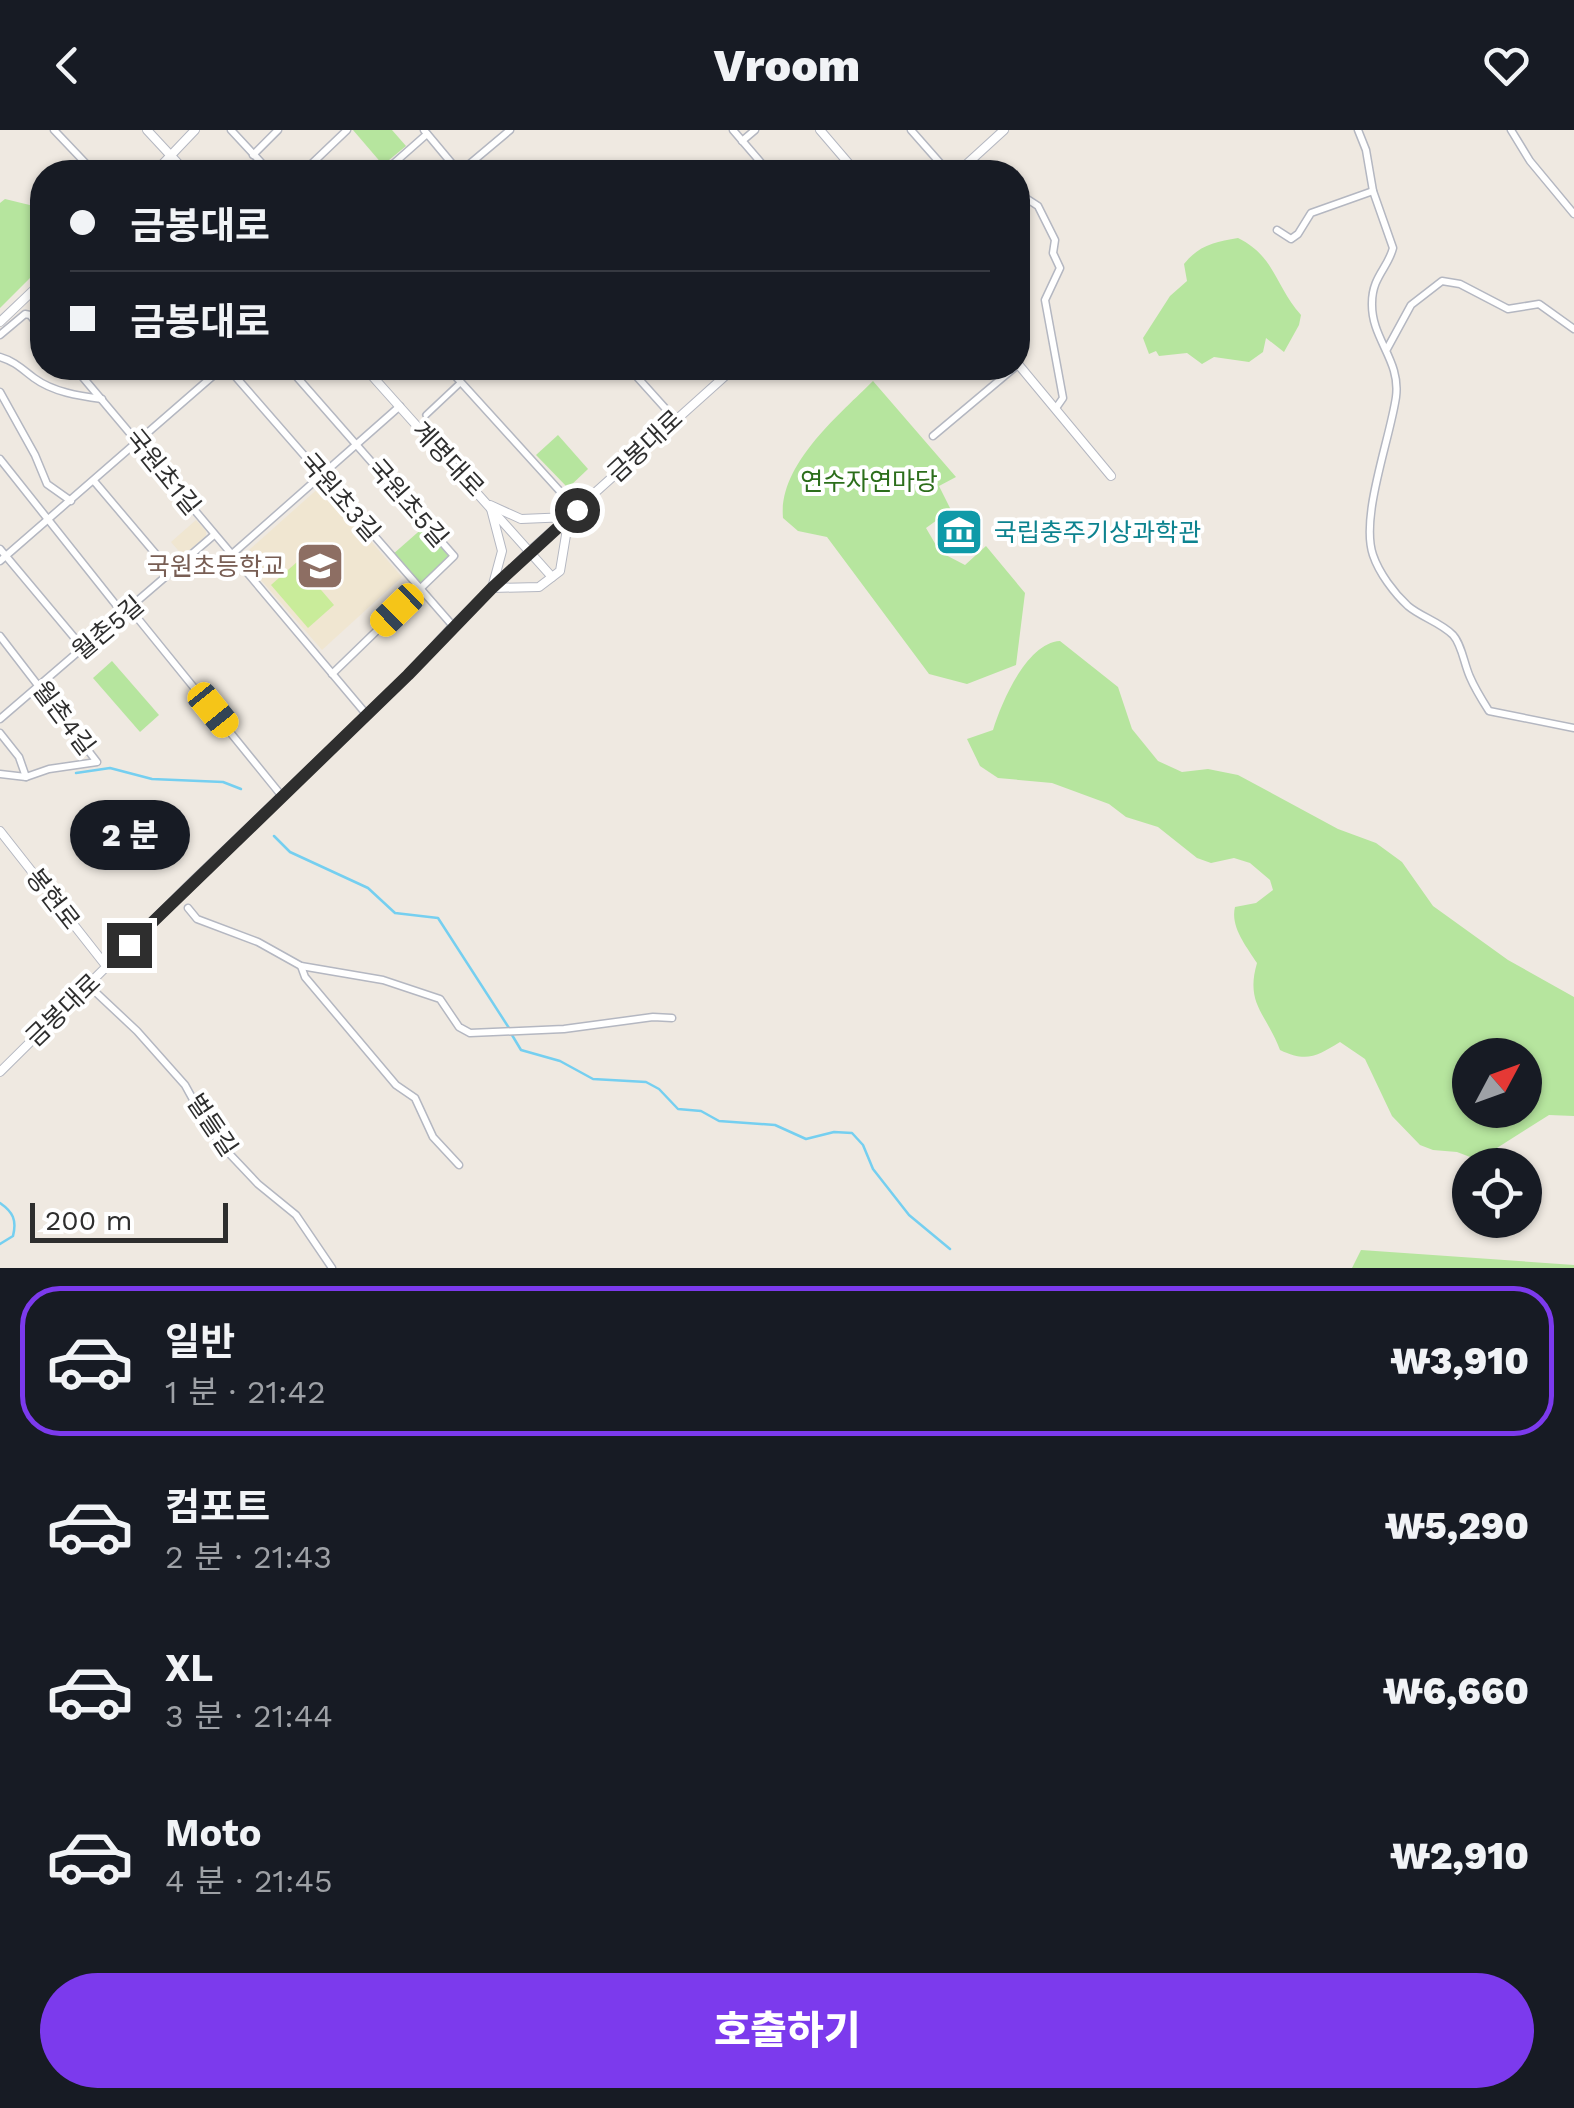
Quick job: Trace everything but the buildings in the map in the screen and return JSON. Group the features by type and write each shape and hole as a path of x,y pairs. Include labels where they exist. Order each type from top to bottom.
{"street":[{"path":"54,130 83,160"},
{"path":"147,130 175,160"},
{"path":"167,160 194,130"},
{"path":"231,130 259,160"},
{"path":"254,155 278,130"},
{"path":"316,160 346,130"},
{"path":"474,160 510,130"},
{"path":"733,130 759,160"},
{"path":"742,141 755,130"},
{"path":"820,130 846,160"},
{"path":"911,130 937,160"},
{"path":"972,160 1004,130"},
{"path":"1358,130 1366,150 1372,191 1393,248 1391,257 1378,271 1372,303 1376,338 1387,349 1396,371 1396,394 1370,525 1373,555 1382,574 1409,607 1456,638 1470,680 1489,711 1574,728"},
{"path":"1511,130 1530,161 1574,214"},
{"path":"397,160 426,132 450,160"},
{"path":"1277,230 1291,238 1298,234 1310,213 1372,191"},
{"path":"1030,201 1038,206 1055,240 1053,253 1060,268 1045,300 1063,398 1056,408"},
{"path":"1387,349 1411,305 1442,281 1460,284 1508,309 1538,304 1574,330"},
{"path":"0,322 30,293"},
{"path":"0,335 25,314 30,315"},
{"path":"0,357 13,361 30,375"},
{"path":"1030,379 1111,476"},
{"path":"37,380 62,392 102,399"},
{"name":"국원초1길","path":"85,380 367,715"},
{"path":"3,558 211,380"},
{"name":"국원초3길","path":"236,380 453,626"},
{"name":"국원초5길","path":"299,380 454,556 332,674"},
{"name":"계명대로","path":"376,380 552,577"},
{"path":"459,380 577,510"},
{"path":"639,380 674,418"},
{"name":"금봉대로","path":"0,1072 530,551 720,380"},
{"path":"933,436 999,380"},
{"path":"426,415 459,384"},
{"path":"0,392 35,455 46,484 72,501"},
{"path":"230,555 400,406"},
{"path":"0,458 49,522 281,795"},
{"path":"94,480 171,572"},
{"path":"490,505 521,519 569,517 560,571 539,587 492,588 502,551 490,505"},
{"name":"월촌5길","path":"0,718 214,535"},
{"path":"0,548 3,558 83,648"},
{"name":"월촌4길","path":"0,636 97,762 49,769 26,777"},
{"path":"0,733 20,757 26,777 0,774"},
{"name":"봉현로","path":"0,831 107,967"},
{"path":"188,908 197,919 258,942 301,966 383,980 440,999 459,1026 470,1033 672,1018"},
{"path":"301,966 305,977 396,1085 415,1098 433,1137 459,1165"},
{"name":"벌들길","path":"88,985 185,1085 206,1125 224,1148 296,1216 332,1268"}],"shaded area":[{"name":"국원초등학교","path":"322,485 402,577 322,650 241,557"},
{"path":"196,520 206,536 183,556 171,542"}],"green space":[{"path":"353,130 392,130 406,146 389,160 379,160"},
{"path":"5,199 30,205 30,278 0,308 0,203"},
{"path":"1238,238 1260,254 1301,315 1284,352 1266,338 1263,352 1249,362 1214,357 1202,364 1187,353 1149,354 1143,338 1170,296 1187,281 1184,264 1208,245"},
{"name":"연수자연마당","path":"873,381 956,477 939,486 951,510 926,528 940,552 965,565 986,546 1025,593 1016,665 967,684 929,674 827,537 798,531 783,518 784,498 800,460 828,425"},
{"path":"558,435 588,469 568,488 536,455"},
{"path":"425,526 450,557 420,584 392,555"},
{"path":"297,562 334,605 308,628 271,585"},
{"path":"1060,641 1118,687 1132,729 1158,761 1182,772 1208,769 1238,775 1338,829 1376,843 1402,862 1433,906 1508,960 1574,997 1574,1116 1549,1115 1542,1119 1542,1038 1452,1038 1452,1128 1528,1128 1497,1148 1452,1148 1452,1152 1420,1145 1392,1116 1365,1059 1340,1042 1311,1056 1280,1050 1255,999 1257,963 1240,936 1234,914 1235,907 1256,903 1273,890 1270,880 1250,863 1234,858 1211,863 1197,858 1158,827 1126,817 1109,804 1052,783 998,778 980,766 967,739 993,730 1018,675 1037,652"},
{"path":"112,661 159,715 140,732 93,678"},
{"path":"1361,1250 1574,1265 1574,1268 1352,1268"}],"waterway":[{"path":"76,773 110,768 152,779 223,782 241,789"},
{"path":"274,836 290,852 368,888 395,913 438,918 509,1028"},
{"path":"512,1035 521,1050 560,1061 593,1079 646,1082 659,1089 678,1109 701,1111 719,1121 775,1125 806,1139 834,1132 852,1133 863,1145 873,1169 909,1215 950,1249"},
{"path":"0,1203 14,1221 13,1236 0,1244"}],"place":[{"name":"국립충주기상과학관","path":"959,532"},
{"name":"국원초등학교","path":"320,566"}],"route":[{"path":"129,945 530,551 577,510"}]}
